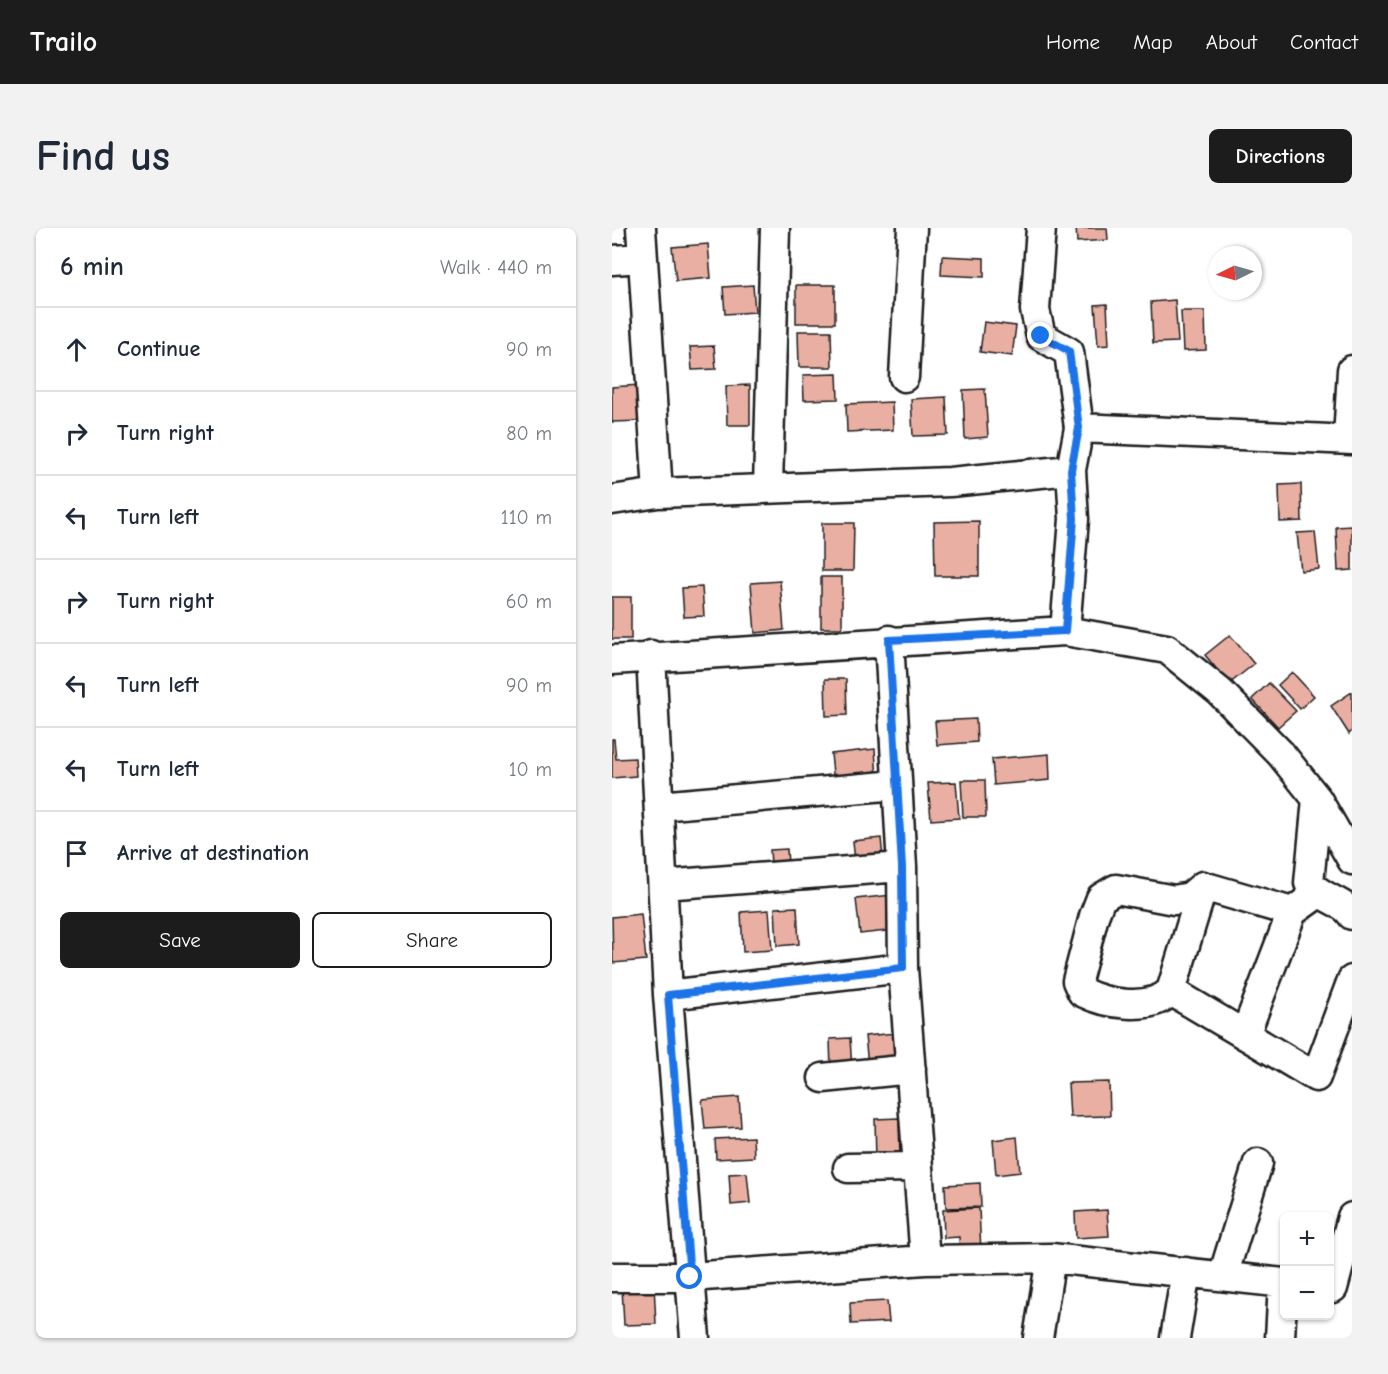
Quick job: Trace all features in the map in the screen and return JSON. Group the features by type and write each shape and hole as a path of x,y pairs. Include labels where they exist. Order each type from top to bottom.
{"street":[{"path":"641,228 658,493"},
{"path":"768,488 775,228"},
{"path":"904,377 912,228"},
{"path":"1041,228 1035,310 1041,336 1069,351 1079,428 1071,470 1074,519 1065,631"},
{"path":"612,260 643,258"},
{"path":"1079,428 1350,439 1352,370"},
{"path":"612,500 658,493 950,482 1071,470"},
{"path":"612,660 651,655 1065,631 1167,649 1220,692 1281,754 1317,799 1352,860"},
{"path":"889,640 902,867 903,968 925,1260"},
{"path":"651,655 668,995 695,1338"},
{"path":"659,806 897,785"},
{"path":"1317,799 1309,883 1317,894 1347,907 1352,915"},
{"path":"663,885 902,867"},
{"path":"1203,886 1292,912"},
{"path":"1203,886 1171,991 1164,998 1143,1005 1092,998 1082,992 1077,981 1101,897 1116,888 1174,900 1190,897 1203,886"},
{"path":"1245,1035 1292,912 1317,894"},
{"path":"668,995 903,968"},
{"path":"1171,991 1316,1077 1352,980"},
{"path":"823,1078 911,1069"},
{"path":"1223,1276 1258,1163"},
{"path":"848,1168 918,1167"},
{"path":"1338,1289 1352,1217"},
{"path":"612,1277 690,1277 925,1260 1052,1258 1280,1283"},
{"path":"1038,1338 1052,1258"},
{"path":"1175,1338 1186,1272"},
{"path":"1280,1338 1281,1320"}],"building":[{"path":"1076,228 1107,228 1108,240 1077,242"},
{"path":"708,244 711,278 676,281 672,247"},
{"path":"942,256 984,258 984,277 941,275"},
{"path":"753,285 755,312 725,314 723,287"},
{"path":"796,285 835,285 835,323 796,323"},
{"path":"1175,300 1178,342 1153,343 1151,302"},
{"path":"1107,304 1109,345 1098,346 1095,305"},
{"path":"1181,311 1205,311 1206,350 1183,351"},
{"path":"984,322 1016,326 1012,356 980,352"},
{"path":"798,331 831,331 832,367 799,367"},
{"path":"714,346 716,369 692,370 690,347"},
{"path":"837,374 838,399 804,400 803,375"},
{"path":"640,385 642,421 612,422 612,387"},
{"path":"750,385 750,425 727,425 726,386"},
{"path":"985,389 988,437 965,439 963,390"},
{"path":"946,397 948,435 913,436 911,399"},
{"path":"892,402 893,430 847,432 846,404"},
{"path":"1301,484 1302,521 1280,522 1279,485"},
{"path":"979,521 979,576 935,576 934,522"},
{"path":"822,523 854,523 853,571 822,571"},
{"path":"1352,526 1352,570 1338,571 1336,527"},
{"path":"1315,532 1319,569 1301,571 1297,533"},
{"path":"821,577 842,577 842,628 821,628"},
{"path":"780,581 784,630 755,633 751,583"},
{"path":"702,587 704,616 684,617 682,588"},
{"path":"612,597 631,597 631,639 612,639"},
{"path":"1230,635 1254,664 1229,684 1205,655"},
{"path":"1292,672 1314,696 1300,709 1278,685"},
{"path":"825,679 846,679 847,715 826,716"},
{"path":"1269,683 1296,711 1278,727 1252,699"},
{"path":"1352,692 1352,731 1349,734 1331,706"},
{"path":"976,719 977,742 937,745 935,721"},
{"path":"612,739 614,739 616,759 635,758 636,776 612,778"},
{"path":"875,749 877,779 834,783 831,754"},
{"path":"1049,754 1050,780 994,785 992,759"},
{"path":"961,780 985,780 986,817 963,817"},
{"path":"956,782 959,818 931,820 928,783"},
{"path":"881,838 883,859 855,862 853,841"},
{"path":"787,849 788,864 771,864 770,850"},
{"path":"892,895 895,930 860,934 856,899"},
{"path":"797,907 799,944 777,946 775,908"},
{"path":"769,910 772,950 743,952 741,912"},
{"path":"641,914 646,960 613,963 612,917"},
{"path":"896,1033 899,1062 868,1065 865,1036"},
{"path":"850,1038 852,1070 831,1071 830,1039"},
{"path":"1109,1082 1110,1116 1070,1117 1068,1083"},
{"path":"739,1097 741,1127 705,1129 702,1100"},
{"path":"899,1118 900,1161 876,1161 875,1119"},
{"path":"753,1137 754,1157 716,1159 715,1139"},
{"path":"1017,1137 1020,1172 996,1175 993,1140"},
{"path":"747,1173 750,1203 731,1205 729,1174"},
{"path":"980,1183 981,1207 946,1208 945,1185"},
{"path":"979,1208 981,1253 960,1254 959,1237 944,1238 943,1210"},
{"path":"1107,1210 1109,1236 1076,1238 1075,1212"},
{"path":"654,1285 656,1324 624,1325 622,1287"},
{"path":"887,1301 889,1322 851,1324 850,1303"}],"route":[{"path":"690,1277 668,995 903,968 902,867 889,640 1065,631 1074,519 1071,470 1079,428 1069,351 1041,336"}]}
